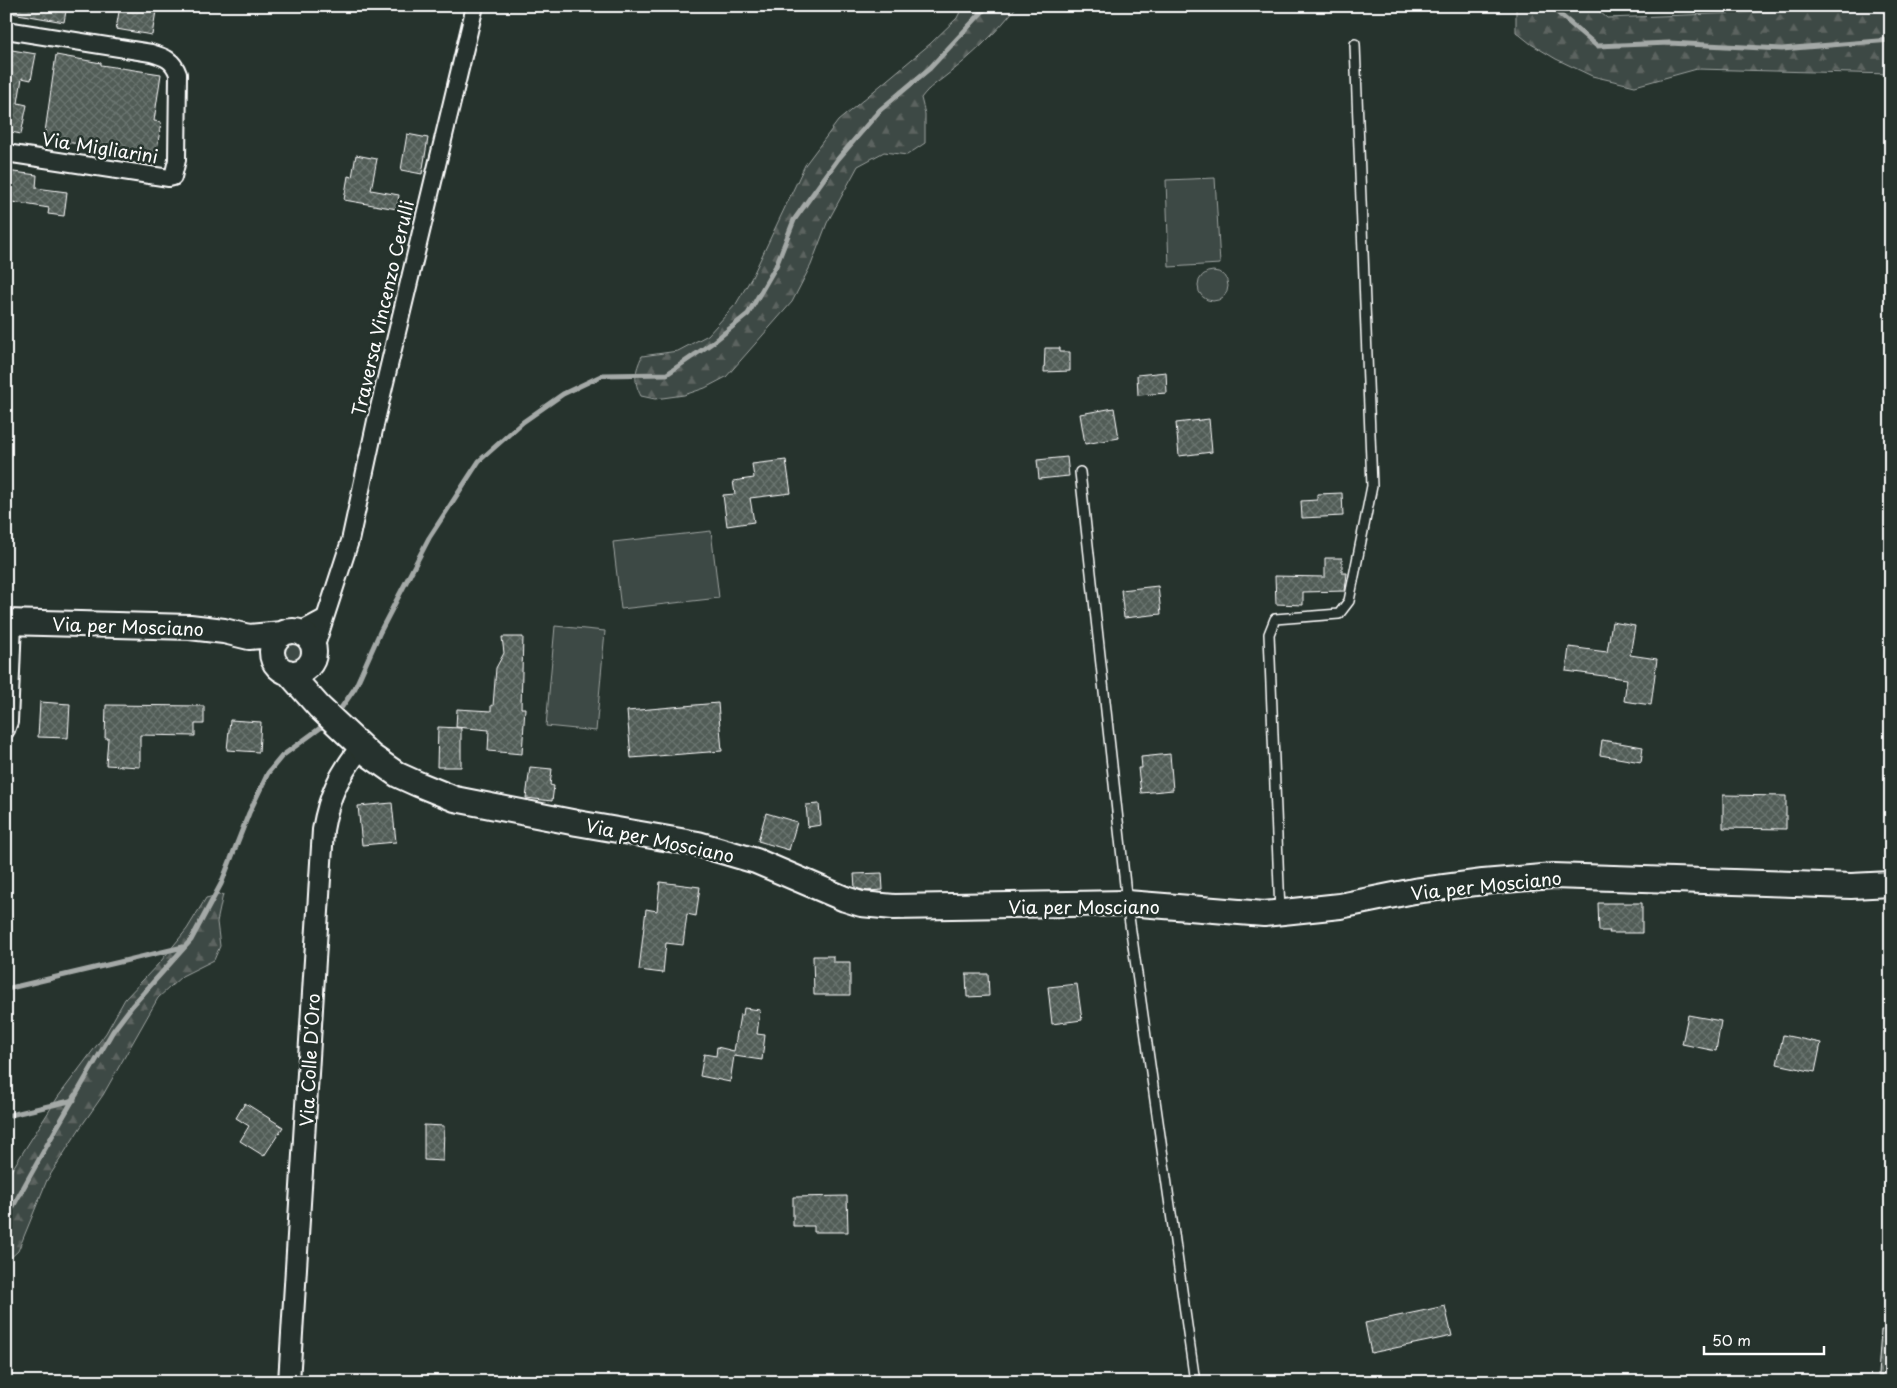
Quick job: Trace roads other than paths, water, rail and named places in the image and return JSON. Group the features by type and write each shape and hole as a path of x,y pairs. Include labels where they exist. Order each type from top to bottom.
{"main road":[{"name":"Via per Mosciano","path":"10,622 190,627 224,631 249,637 290,633"},
{"path":"313,655 305,668 294,673 280,665 272,653 274,642 290,633 309,639 313,655 313,674 318,707"},
{"name":"Via per Mosciano","path":"249,637 280,665 318,707 361,747 398,775 418,784 455,799 698,844 756,861 861,904 894,908 1127,903 1264,914 1340,906 1448,886 1553,876 1889,886"}],"street":[{"name":"Traversa Vincenzo Cerulli","path":"313,655 350,541 376,416 475,6"},
{"name":"Via Migliarini","path":"6,30 152,54 166,58 174,63 178,74 177,160 174,176 169,178 161,177 6,153"},
{"path":"290,633 324,618"},
{"path":"6,730 10,722 10,622"},
{"name":"Via Colle D'Oro","path":"289,1382 322,830 328,804 335,787 361,747"}],"lane":[{"path":"1280,912 1268,634 1275,619 1339,614 1349,601 1372,486 1355,44"},
{"path":"1080,472 1127,903 1196,1382"}],"waterway":[{"path":"337,714 355,688 380,632 429,538 479,461 523,422 563,394 603,375 667,374 712,343 748,314 776,266 794,220 838,159 880,110 930,68 983,11 985,6"},
{"path":"1554,6 1557,12 1597,46 1669,43 1782,49 1891,40"},
{"path":"6,1219 113,1031 132,1006 191,940 221,884 249,813 268,773 282,756 323,726"},
{"path":"6,989 183,947"},
{"path":"6,1116 74,1100"}]}
